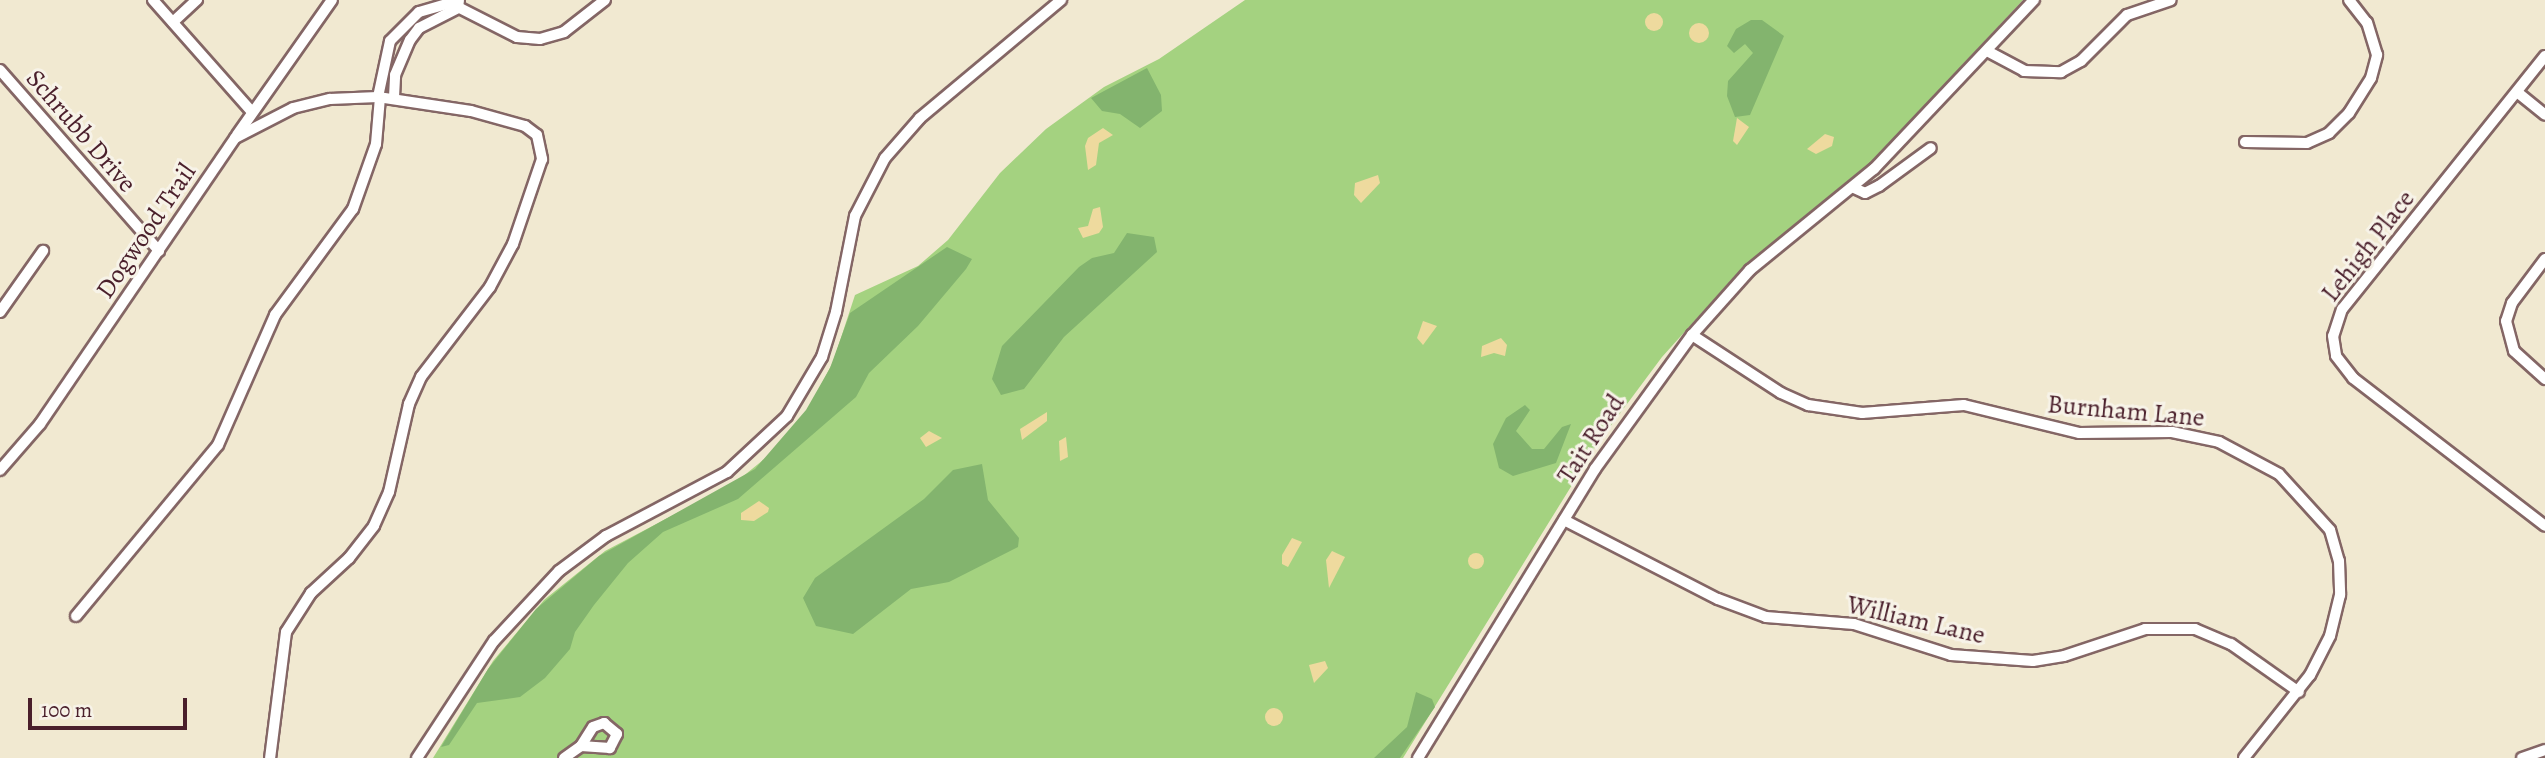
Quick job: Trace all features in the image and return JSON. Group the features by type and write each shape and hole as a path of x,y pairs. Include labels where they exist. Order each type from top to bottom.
{"street":[{"path":"153,0 252,112"},
{"path":"173,22 197,0"},
{"path":"235,138 332,0"},
{"path":"76,616 218,445 275,315 353,209 376,144 380,81 392,37 406,21 427,9 450,3 459,4 517,37 540,39 564,32 605,0"},
{"path":"420,757 494,641 559,570 606,536 727,472 787,416 822,357 836,312 855,216 885,158 930,109 1061,0"},
{"name":"Tait Road","path":"1418,758 1632,413 1692,335 1750,270 1854,188 1989,52 2034,0"},
{"path":"1989,52 2024,71 2061,72 2081,61 2127,15 2171,0"},
{"path":"2245,142 2307,143 2329,133 2349,113 2371,78 2377,55 2367,23 2349,0"},
{"path":"270,758 286,632 311,593 349,558 374,526 389,492 409,404 421,376 490,287 513,244 542,159 541,142 532,130 471,111 394,97 394,82 405,50 419,29 459,4"},
{"path":"427,9 432,21"},
{"path":"392,37 405,50"},
{"name":"Lehigh Place","path":"2545,56 2342,309 2334,346 2353,378 2545,526"},
{"name":"Schrubb Drive","path":"0,70 159,251"},
{"path":"380,81 394,82"},
{"path":"2517,92 2545,115"},
{"name":"Dogwood Trail","path":"0,470 21,451 235,138 293,107 330,99 394,97"},
{"name":"Tait Road","path":"1854,188 1865,193 1879,186 1931,148"},
{"path":"0,312 43,251"},
{"path":"2545,259 2512,303 2506,321 2514,351 2545,379"},
{"name":"Burnham Lane","path":"1692,335 1781,393 1835,411 1964,405 2079,432 2193,435 2257,459 2279,474 2324,520 2339,561 2340,595 2332,626 2299,692 2244,758"},
{"name":"William Lane","path":"1564,520 1718,599 1766,617 1854,624 1951,655 2034,661 2064,656 2145,628 2194,629 2240,649 2299,692"},
{"path":"564,758 581,746"},
{"path":"2522,758 2545,750"}],"green space":[{"path":"1245,0 2023,0 1871,163 1735,276 1662,357 1598,443 1403,758 433,758 493,661 544,600 605,551 736,482 779,447 810,406 833,362 855,295 918,266 948,240 1000,173 1046,129 1104,87 1159,59"},
{"path":"1751,20 1762,20 1784,36 1750,115 1735,117 1727,96 1728,81 1753,53 1745,44 1734,53 1727,46 1736,29"},
{"path":"1147,68 1161,95 1162,111 1140,128 1120,114 1102,111 1091,98"},
{"path":"1127,233 1154,237 1157,252 1064,337 1024,389 1001,395 992,379 1002,346 1079,267 1092,258 1114,253"},
{"path":"947,247 972,259 918,326 869,373 856,397 738,499 663,532 628,563 594,605 575,632 570,649 545,678 520,697 477,703 449,745 441,747 488,669 536,609 599,556 755,469 806,410 830,368 850,313"},
{"path":"1525,405 1530,410 1516,431 1532,449 1544,449 1562,427 1571,424 1556,463 1513,476 1499,468 1493,444 1506,418"},
{"path":"982,464 988,500 1019,538 1018,547 949,582 911,589 853,634 816,626 803,598 815,578 924,499 953,470"},
{"path":"1416,692 1432,699 1435,707 1400,758 1374,758 1407,727"}],"sand":[{"path":"1650,13 1658,13 1663,22 1661,29 1650,31 1645,26 1645,18"},
{"path":"1699,23 1706,26 1709,33 1706,40 1699,43 1692,40 1689,33 1692,26"},
{"path":"1737,118 1749,127 1737,145 1733,141"},
{"path":"1103,128 1113,135 1099,143 1096,165 1088,170 1085,146 1088,138"},
{"path":"1825,134 1834,137 1832,146 1816,154 1807,149"},
{"path":"1378,175 1380,183 1361,203 1354,195 1355,183"},
{"path":"1100,207 1103,227 1099,233 1083,238 1078,228 1088,226 1093,209"},
{"path":"1423,321 1437,326 1423,345 1417,338"},
{"path":"1501,338 1507,345 1505,356 1494,353 1481,357 1482,346"},
{"path":"1047,412 1047,421 1022,440 1020,429"},
{"path":"929,431 942,438 926,447 920,438"},
{"path":"1066,437 1068,457 1060,461 1059,441"},
{"path":"759,501 769,508 768,512 754,521 741,520 741,513"},
{"path":"1292,538 1302,542 1288,567 1282,564 1282,555"},
{"path":"1332,551 1345,557 1329,588 1326,560"},
{"path":"1473,553 1479,553 1484,561 1482,567 1473,569 1468,564 1468,558"},
{"path":"1325,661 1328,668 1314,683 1309,665"},
{"path":"1274,708 1280,711 1283,717 1280,723 1274,726 1268,723 1265,717 1268,711"}]}
